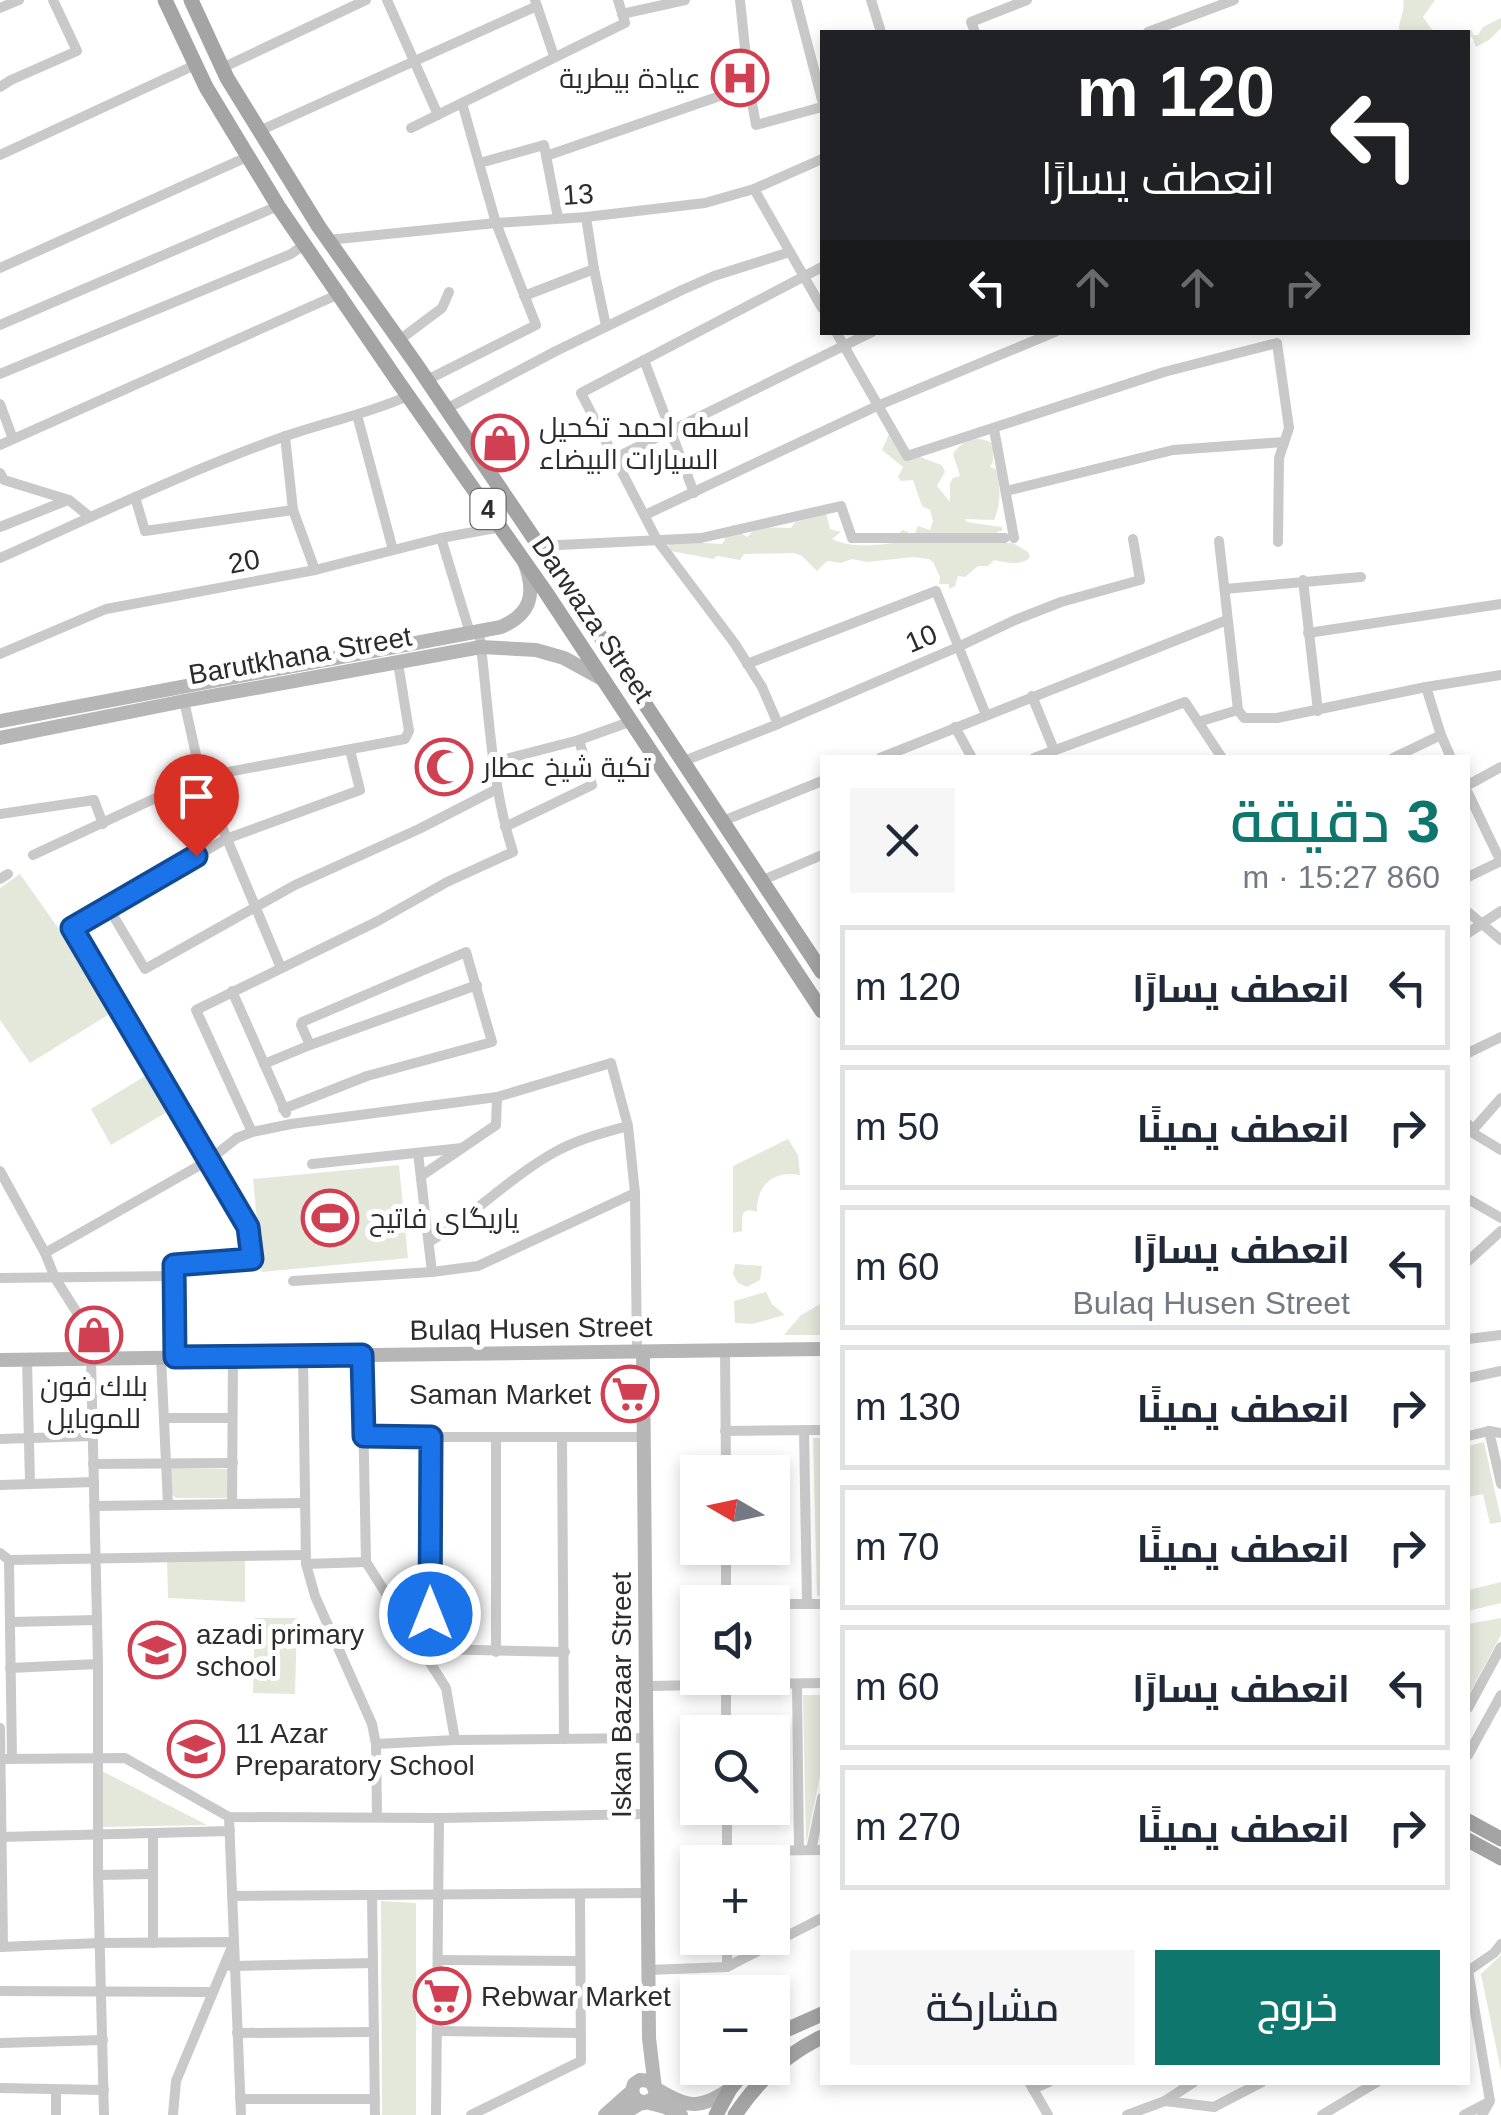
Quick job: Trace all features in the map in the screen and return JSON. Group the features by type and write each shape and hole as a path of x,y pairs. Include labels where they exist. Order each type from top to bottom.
{"main road":[{"name":"Darwaza Street","path":"165,0 195,65 278,206 605,680 820,1009"},
{"name":"Darwaza Street","path":"191,0 222,68 328,240 763,880 817,953"},
{"path":"696,818 714,806"},
{"path":"1470,1821 1501,1839"},
{"path":"1470,1841 1501,1858"},
{"path":"790,2028 820,2015"},
{"path":"735,2115 780,2064 820,2039"},
{"path":"716,2115 733,2085"}],"street":[{"path":"0,8 19,0"},
{"path":"0,86 77,51 53,0"},
{"path":"222,68 366,0"},
{"path":"388,0 438,114"},
{"path":"411,128 624,23 618,0"},
{"path":"622,14 685,0"},
{"path":"740,0 756,126 820,108"},
{"path":"796,0 820,92"},
{"path":"872,0 880,30"},
{"path":"974,30 971,22 1027,0"},
{"path":"1153,30 1234,0"},
{"path":"259,131 536,3 554,56"},
{"path":"0,155 195,65"},
{"path":"546,156 749,86"},
{"path":"426,380 536,325 496,223 462,103"},
{"path":"480,164 544,146 558,218"},
{"path":"0,268 247,157"},
{"name":"13","path":"328,240 705,203 754,189 820,160"},
{"path":"754,189 820,304"},
{"path":"0,324 278,206"},
{"path":"586,217 606,326"},
{"path":"0,374 290,254 305,244"},
{"path":"446,409 606,326 714,276 790,252"},
{"path":"778,724 748,664 657,540 580,393 820,268"},
{"path":"524,296 594,269"},
{"path":"398,340 442,308 449,292"},
{"path":"0,445 338,294"},
{"path":"838,335 907,456 1164,372 1277,343 1289,428 1279,458 1278,542"},
{"path":"615,458 865,335"},
{"path":"645,515 877,406 1047,335"},
{"path":"644,360 694,493"},
{"path":"0,558 135,496 285,436 408,396"},
{"path":"0,404 13,438"},
{"path":"356,415 393,550"},
{"path":"538,546 700,538 841,506 852,538 1009,538 1006,492 994,429"},
{"path":"285,436 293,510 315,570"},
{"path":"1006,492 1173,450 1284,442"},
{"path":"0,473 4,480 69,500 90,517"},
{"path":"135,496 146,530 293,510"},
{"path":"0,526 69,500"},
{"name":"20","path":"0,654 106,609 315,570 501,527"},
{"path":"252,1132 196,1014 199,1007 513,852 497,789 477,637 441,538"},
{"name":"10","path":"684,760 778,724 1015,620 1140,580 1133,539"},
{"path":"1218,541 1238,710 1244,718 1318,711 1501,675"},
{"name":"Barutkhana Street","path":"0,738 398,663 477,637 524,613 531,589 523,559"},
{"path":"1225,589 1360,577"},
{"path":"1302,580 1318,711"},
{"path":"748,664 936,591 986,715"},
{"path":"1308,633 1501,604"},
{"path":"887,755 1228,620"},
{"name":"Barutkhana Street","path":"0,721 477,637 564,658 605,680"},
{"path":"32,856 200,777 406,739 398,663"},
{"path":"1426,688 1451,755"},
{"path":"1032,696 1045,755 1185,702 1217,755"},
{"path":"184,701 200,777 281,968"},
{"path":"1198,722 1238,710"},
{"path":"494,762 632,722"},
{"path":"955,727 970,755"},
{"path":"1399,755 1441,734"},
{"path":"505,828 592,785 579,740"},
{"path":"168,1505 164,1418 174,1265 252,1259 248,1227 72,928 226,839 360,790 350,750"},
{"path":"1470,784 1501,767"},
{"path":"723,821 820,782"},
{"path":"108,907 145,968 254,906 497,789"},
{"path":"1470,797 1501,862 1470,876"},
{"path":"0,814 94,800 103,824"},
{"path":"763,880 820,856"},
{"path":"1470,931 1501,911"},
{"path":"1470,914 1501,940"},
{"path":"283,1109 367,1076 492,1042 466,952 302,1022 310,1045"},
{"path":"264,1064 476,985"},
{"path":"232,990 291,1124"},
{"path":"1470,1052 1501,1037"},
{"path":"45,1252 252,1132 497,1098 611,1063 628,1126 635,1193 640,1352"},
{"path":"421,1176 496,1125 497,1098"},
{"path":"1470,1127 1501,1098"},
{"path":"428,1242 456,1226 552,1153 628,1126"},
{"path":"1470,1129 1501,1150"},
{"path":"312,1164 462,1148"},
{"path":"418,1153 432,1272"},
{"path":"0,1171 99,1358 93,1464 104,2115"},
{"path":"294,1281 478,1266 635,1193"},
{"path":"1470,1200 1501,1218"},
{"path":"1470,1260 1501,1231"},
{"path":"0,1278 174,1276"},
{"path":"1470,1339 1501,1335"},
{"name":"Bulaq Husen Street","path":"0,1360 820,1349"},
{"path":"725,1350 726,1455"},
{"name":"Iskan Bazaar Street","path":"640,1352 647,1686 648,2038"},
{"path":"362,1355 366,1562 446,1688 454,1740"},
{"path":"232,1504 233,1356"},
{"path":"303,1356 305,1559 315,1596 372,1724 377,1816"},
{"path":"28,1359 30,1484"},
{"path":"1470,1378 1501,1372"},
{"path":"164,1418 232,1418"},
{"path":"804,1430 808,1604"},
{"path":"726,1431 820,1430"},
{"path":"1470,1436 1495,1432 1501,1484"},
{"path":"0,1439 93,1436"},
{"path":"364,1436 644,1438"},
{"path":"430,1664 431,1437"},
{"path":"496,1437 496,1652"},
{"path":"562,1437 564,1738"},
{"path":"93,1464 233,1463"},
{"path":"0,1485 94,1482"},
{"path":"94,1506 304,1502"},
{"path":"234,1942 1,1947 1,1836 10,1668 4,1556 366,1562"},
{"path":"790,1604 820,1604"},
{"path":"10,1622 97,1620"},
{"path":"1470,1704 1501,1647"},
{"path":"430,1649 565,1652"},
{"path":"10,1668 98,1664"},
{"path":"647,1686 680,1684"},
{"path":"790,1684 820,1684"},
{"path":"797,1684 811,1850"},
{"path":"1470,1751 1501,1695"},
{"path":"0,1728 4,1759"},
{"path":"376,1744 646,1738"},
{"path":"4,1759 125,1758 229,1817 646,1814"},
{"path":"811,1850 820,1807"},
{"path":"229,1817 234,1942 229,1966 238,2033 241,2115"},
{"path":"436,2115 439,1818"},
{"path":"1,1836 230,1830"},
{"path":"153,1832 153,1942"},
{"path":"98,1876 153,1874"},
{"path":"471,2115 581,2060 580,1894"},
{"path":"232,1896 647,1894"},
{"path":"372,1895 375,2115"},
{"path":"648,1970 727,1966 820,1919"},
{"path":"1470,1969 1501,1944"},
{"path":"727,1955 727,1966"},
{"path":"438,1960 580,1960"},
{"path":"229,1966 373,1963"},
{"path":"173,2115 176,2081 213,1992 229,1966"},
{"path":"0,1991 213,1992"},
{"path":"1470,1998 1472,2026 1490,2102 1482,2115"},
{"path":"437,2031 580,2032"},
{"path":"238,2033 374,2032"},
{"path":"605,2115 640,2094 655,2095 648,2038"},
{"path":"621,2115 640,2094 648,2038"},
{"path":"0,2042 104,2040"},
{"path":"1127,2115 1166,2101 1190,2085"},
{"path":"1166,2101 1214,2106 1256,2085"},
{"path":"1322,2115 1372,2085"},
{"path":"1031,2086 1048,2115"},
{"path":"0,2088 104,2090"},
{"path":"655,2088 695,2105 730,2089"},
{"path":"56,2090 56,2115"},
{"path":"640,2094 682,2115"},
{"path":"240,2100 375,2099"},
{"path":"1464,2115 1490,2102"}],"shaded area":[{"path":"1403,0 1435,0 1423,17 1433,30 1399,30"},
{"path":"1501,18 1501,28 1476,47 1470,30 1478,35 1483,27"},
{"path":"889,434 914,454 942,465 945,472 937,486 950,502 950,483 960,476 953,454 971,440 993,444 990,467 996,469 999,482 994,520 965,519 1002,527 997,534 1004,543 1013,543 1030,557 1018,563 994,560 988,566 978,566 965,577 958,576 955,586 949,589 949,584 939,584 940,577 929,559 827,561 817,571 794,553 713,559 671,551 668,546 686,542 722,544 722,533 734,524 747,537 757,527 791,528 795,522 825,509 830,529 841,532 832,539 840,542 901,542 903,530 912,543 919,540 915,533 918,526 930,530 930,510 922,506 913,480 901,481 898,477 903,467 882,450"},
{"path":"20,874 116,1010 30,1063 0,1020 0,888"},
{"path":"150,1073 172,1109 111,1145 91,1109"},
{"path":"788,1139 798,1155 800,1175 782,1175 768,1182 757,1202 757,1212 744,1212 742,1231 733,1233 733,1166"},
{"name":"یاریگای فاتیح","path":"399,1165 408,1258 262,1272 253,1179"},
{"path":"735,1264 762,1266 760,1280 747,1287 738,1283 733,1274"},
{"path":"766,1292 772,1304 785,1315 752,1324 735,1323 734,1301"},
{"path":"820,1304 820,1335 784,1335 801,1315"},
{"path":"813,1438 820,1438 817,1596"},
{"path":"1484,1442 1501,1522 1490,1524 1483,1494 1470,1497 1470,1446"},
{"path":"169,1468 227,1469 227,1498 176,1498 170,1493"},
{"path":"167,1560 245,1561 245,1602 168,1598"},
{"path":"1501,1582 1501,1603 1470,1611 1470,1590"},
{"path":"255,1618 297,1618 295,1694 253,1693"},
{"path":"1501,1618 1501,1635 1470,1692 1470,1624"},
{"path":"803,1695 820,1695 820,1776 806,1845"},
{"path":"102,1771 207,1825 103,1827"},
{"path":"381,1901 416,1903 416,2115 382,2115"},
{"path":"1501,1955 1501,2071 1481,1974"}],"place":[{"name":"عيادة بيطرية","path":"740,78"},
{"name":"اسطه احمد تكحيل السيارات البيضاء","path":"500,443"},
{"name":"تكية شيخ عطار","path":"444,767"},
{"name":"یاریگای فاتیح","path":"330,1218"},
{"name":"بلاك فون للموبايل","path":"94,1335"},
{"name":"Saman Market","path":"630,1394"},
{"name":"azadi primary school","path":"157,1650"},
{"name":"11 Azar Preparatory School","path":"196,1749"},
{"name":"Rebwar Market","path":"442,1996"}],"route":[{"path":"196,856 72,928 248,1227 252,1259 174,1265 175,1357 362,1355 364,1436 431,1437 430,1614"}]}
